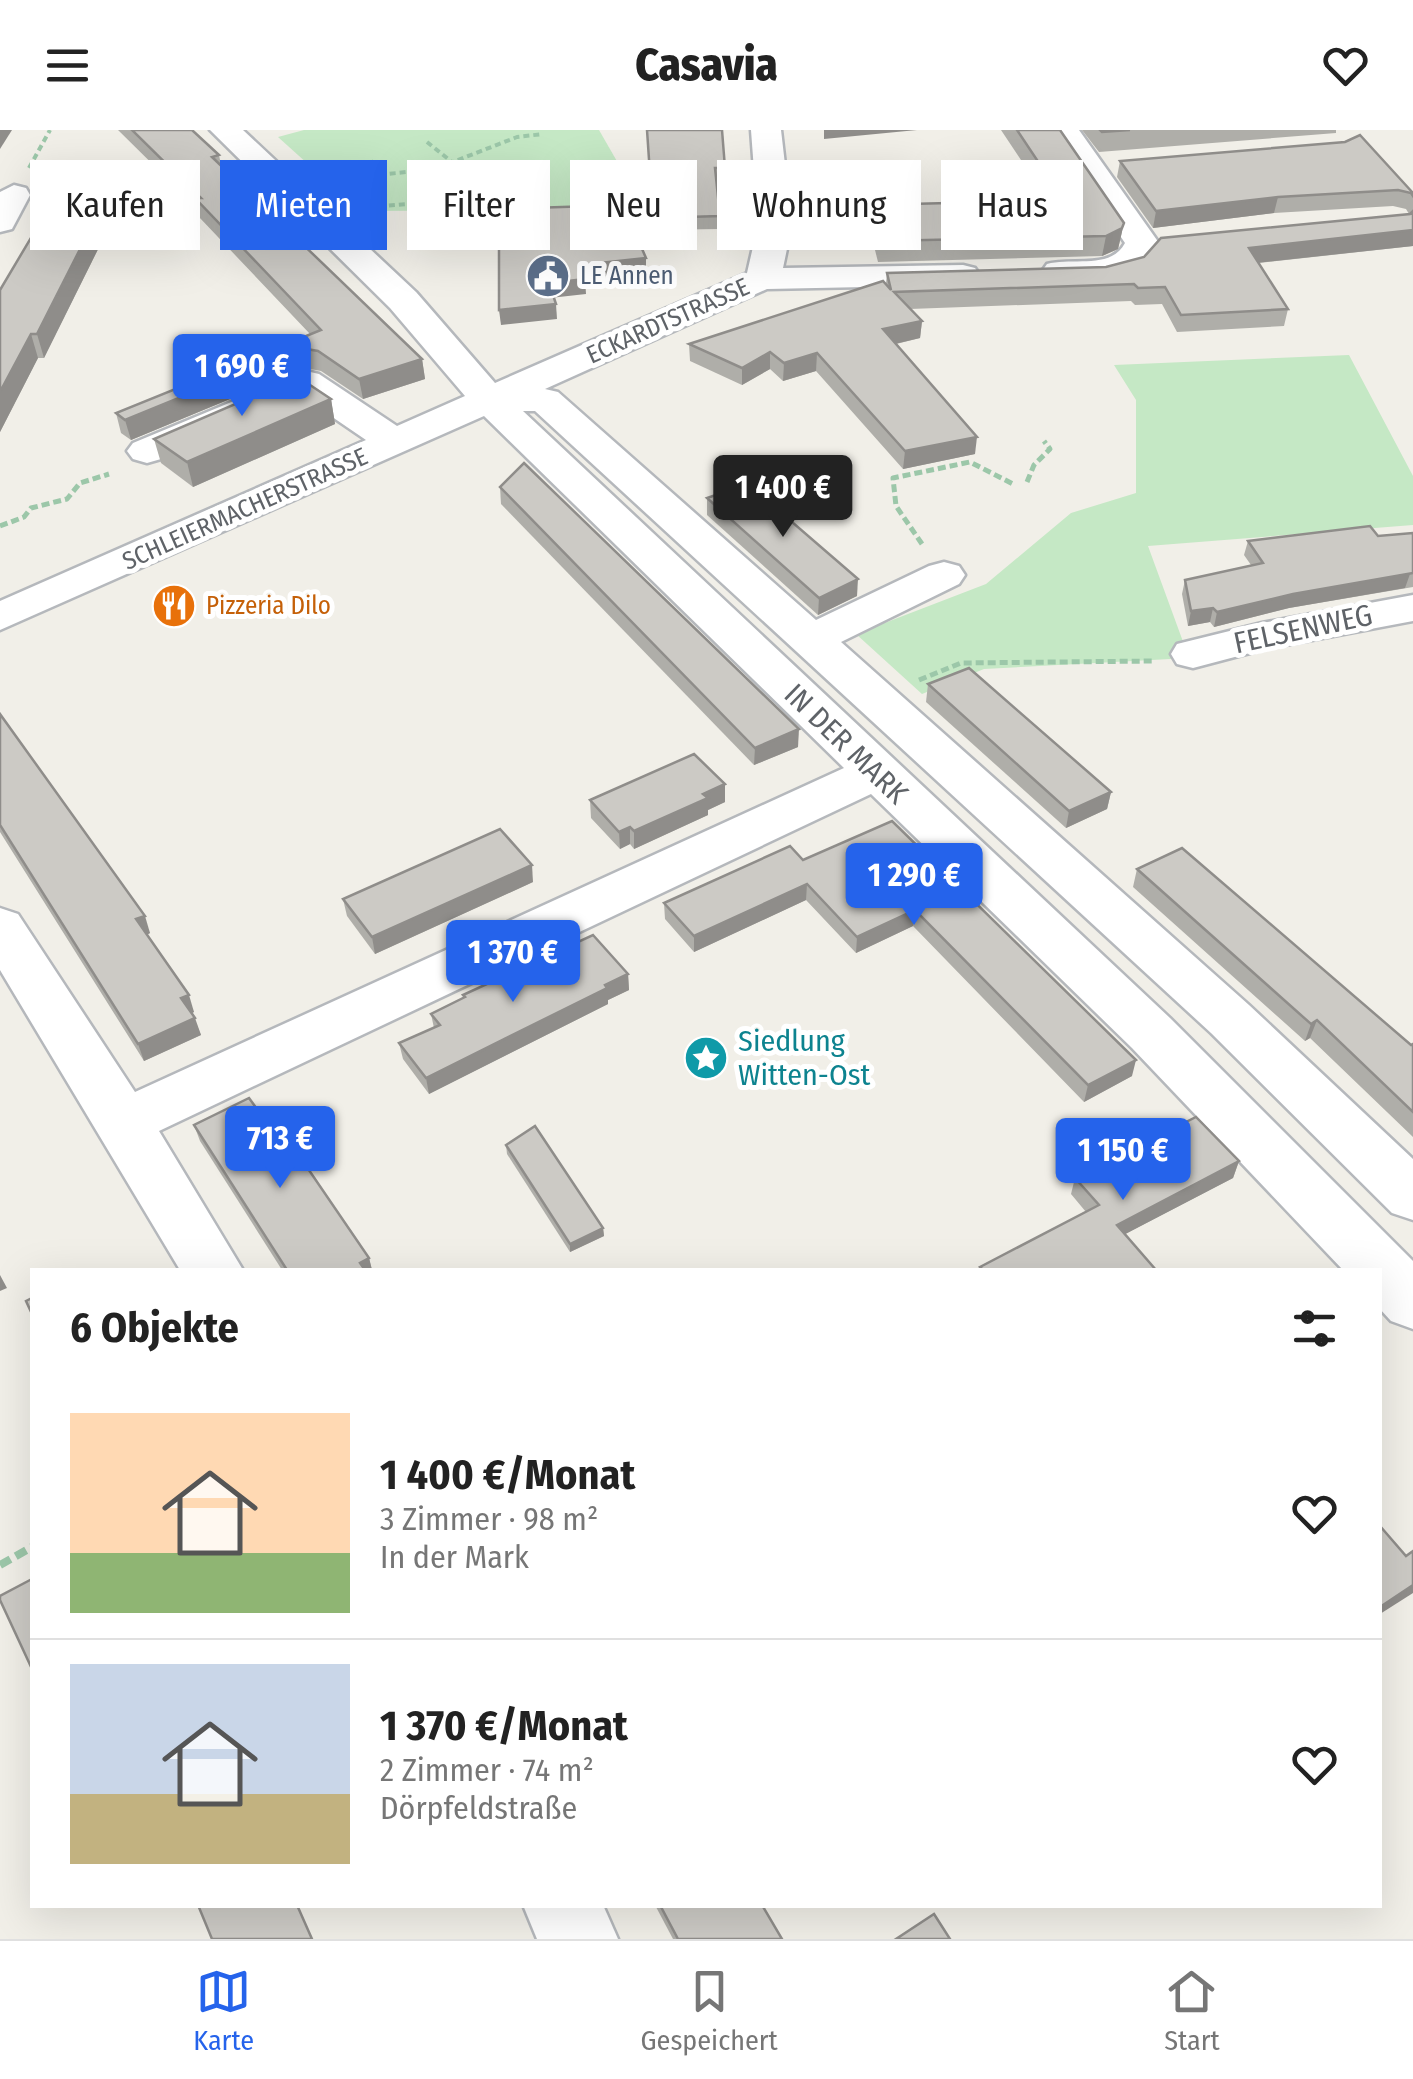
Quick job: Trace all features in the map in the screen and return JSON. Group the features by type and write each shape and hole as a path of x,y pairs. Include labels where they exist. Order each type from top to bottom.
{"street":[{"name":"IN DER MARK","path":"225,130 255,160"},
{"name":"ECKARDTSTRASSE","path":"489,400 762,280 773,258 776,234 766,130"},
{"path":"1028,272 1124,266 1141,250 1142,243 1063,130"},
{"path":"1088,166 1126,164"},
{"path":"1142,243 1177,240"},
{"name":"IN DER MARK","path":"349,250 403,300 489,400 1150,1033 1367,1268"},
{"path":"762,280 990,274"},
{"path":"147,451 306,382 395,442"},
{"name":"IN DER MARK","path":"489,400 545,400 1230,1019 1413,1196"},
{"name":"SCHLEIERMACHERSTRASSE","path":"0,617 489,400"},
{"path":"812,639 938,562"},
{"name":"FELSENWEG","path":"1193,654 1262,636 1413,608"},
{"path":"124,1122 876,772"},
{"path":"0,927 211,1268"},
{"name":"IN DER MARK","path":"1382,1284 1401,1305"},
{"path":"563,1908 578,1939"}],"path":[{"path":"460,160 517,137 543,134"},
{"path":"428,142 449,160"},
{"path":"1027,482 1034,465 1050,449 1044,441"},
{"path":"938,562 902,520 896,506 894,478 970,462 1015,486"},
{"path":"0,526 24,518 31,508 68,499 80,482 108,474"},
{"path":"920,680 962,662 1148,662 1193,654"},
{"path":"0,1565 30,1548"}],"green space":[{"path":"304,130 599,130 616,160 570,160 570,210 550,210 550,160 407,160 407,211 387,211 387,160 303,160 278,137"},
{"path":"1349,355 1413,476 1413,525 1148,546 1189,658 984,669 922,694 856,634 986,584 1071,513 1136,493 1136,400 1114,365"}],"building":[{"path":"132,130 192,130 219,155 212,157 220,165 220,224 200,203 200,160 162,160"},
{"path":"647,130 722,130 724,160 717,160 715,168 717,216 697,217 697,160 649,160"},
{"path":"1017,130 1060,130 1081,160 1037,160"},
{"path":"1360,135 1413,196 1398,190 1278,197 1156,211 1120,161 1345,142"},
{"path":"1083,163 1124,223 1106,236 1083,237"},
{"path":"941,203 941,240 921,240 921,204"},
{"path":"550,207 570,207 570,250 643,250 646,258 580,265 585,279 549,283 556,304 499,310 499,250 550,250"},
{"path":"1413,211 1413,230 1249,248 1288,309 1181,315 1165,287 1138,288 1134,284 894,292 922,321 883,329 977,437 905,451 817,353 784,363 770,352 742,368 689,344 883,281 891,290 887,273 1106,267 1144,257 1161,238"},
{"path":"30,239 30,250 80,250 37,334 31,334 0,392 0,290"},
{"path":"245,250 309,250 422,359 359,379 318,351 301,348 125,420 116,413 321,330"},
{"path":"298,377 331,399 187,462 154,439"},
{"path":"524,463 799,729 755,748 500,487"},
{"path":"748,484 858,579 819,598 707,498"},
{"path":"1370,526 1378,536 1413,533 1413,573 1217,612 1213,608 1191,611 1185,580 1263,563 1248,541"},
{"path":"969,668 1111,792 1069,811 928,684"},
{"path":"0,714 145,916 136,919 189,995 181,998 195,1018 138,1044 0,825"},
{"path":"694,754 725,784 703,794 708,798 634,831 630,827 619,832 590,800"},
{"path":"892,821 1136,1060 1088,1085 915,910 857,937 807,884 694,936 664,903 790,846 803,860"},
{"path":"500,829 532,865 372,937 343,899"},
{"path":"1182,848 1413,1044 1413,1112 1317,1020 1311,1024 1137,869"},
{"path":"593,935 628,974 605,985 607,988 426,1078 399,1043 440,1025 431,1014 463,995"},
{"path":"249,1098 262,1116 270,1113 369,1258 360,1263 364,1268 286,1268 194,1125"},
{"path":"1196,1117 1239,1161 1117,1225 1154,1268 980,1267 1099,1205 1075,1178"},
{"path":"535,1126 603,1228 570,1244 506,1145"},
{"path":"1382,1528 1406,1556 1413,1551 1413,1585 1382,1606"},
{"path":"30,1580 30,1665 0,1600 0,1596"},
{"path":"199,1908 298,1908 312,1939 212,1939"},
{"path":"662,1908 764,1908 782,1939 678,1939"},
{"path":"934,1914 950,1939 896,1939"}],"place":[{"name":"LE Annen","path":"548,276"},
{"name":"Pizzeria Dilo","path":"174,606"},
{"name":"Siedlung Witten-Ost","path":"706,1058"}]}
